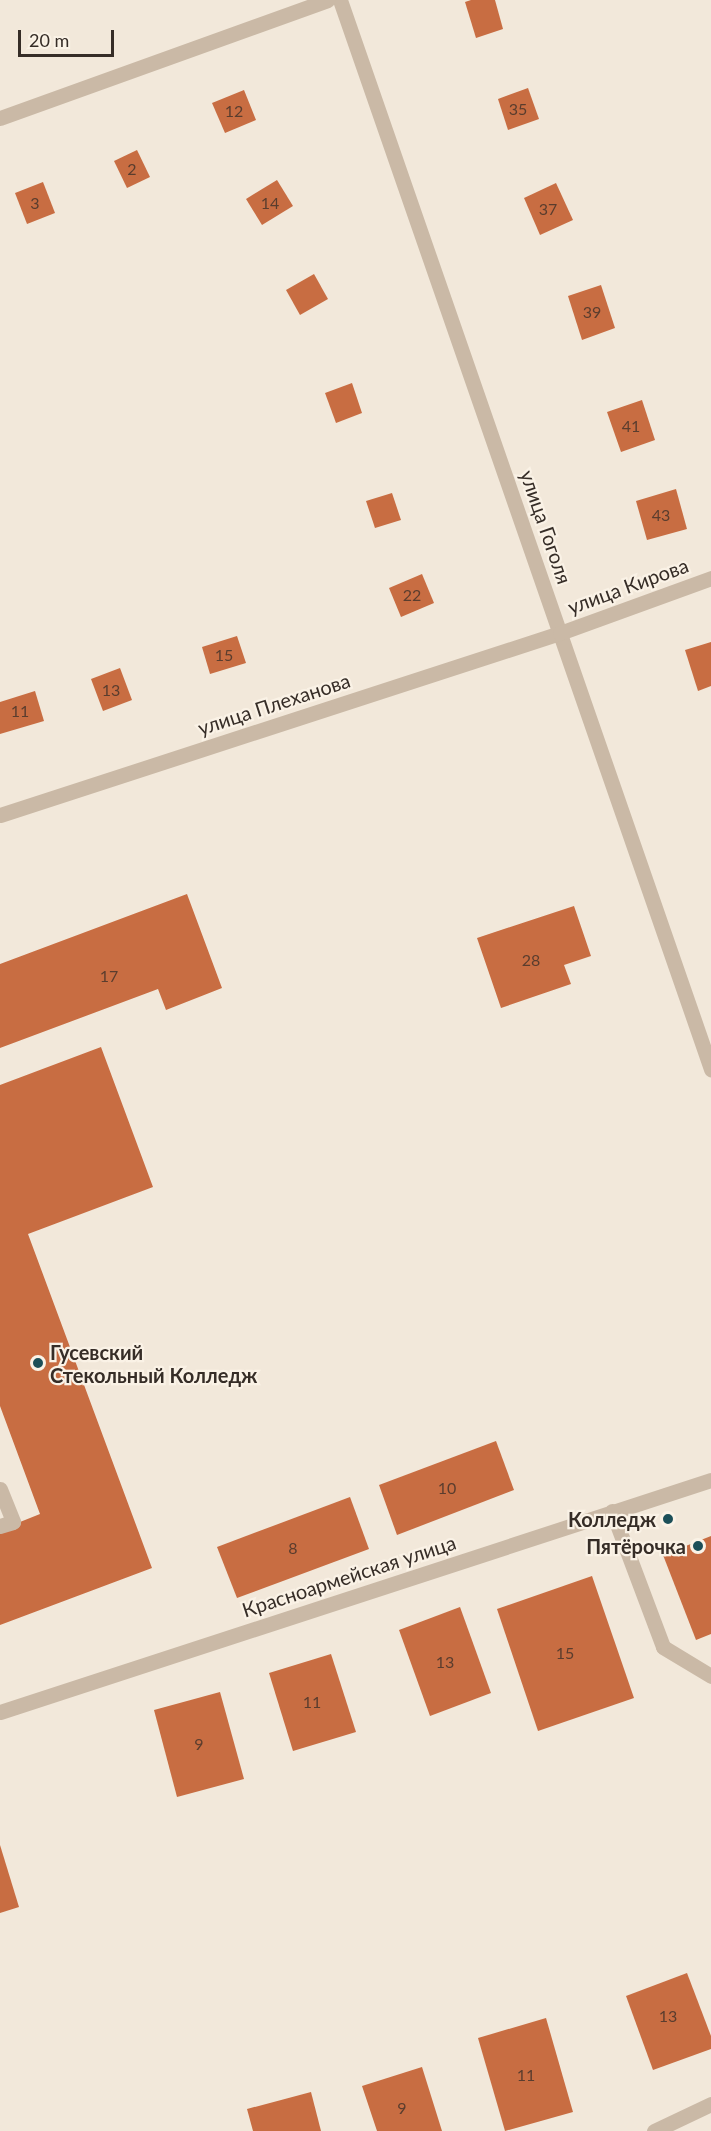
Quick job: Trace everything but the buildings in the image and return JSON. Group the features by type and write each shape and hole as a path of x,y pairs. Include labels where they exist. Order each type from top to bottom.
{"street":[{"path":"0,118 327,0"},
{"name":"улица Гоголя","path":"340,0 711,1069"},
{"name":"улица Кирова","path":"560,633 711,578"},
{"name":"улица Плеханова","path":"0,815 560,633"},
{"name":"Красноармейская улица","path":"0,1712 711,1480"},
{"path":"0,1489 13,1522 0,1526"},
{"path":"612,1511 663,1647 711,1676"},
{"path":"654,2131 711,2104"}],"place":[{"name":"Гусевский Стекольный Колледж","path":"38,1363"},
{"name":"Колледж","path":"668,1519"},
{"name":"Пятёрочка","path":"698,1546"}]}
